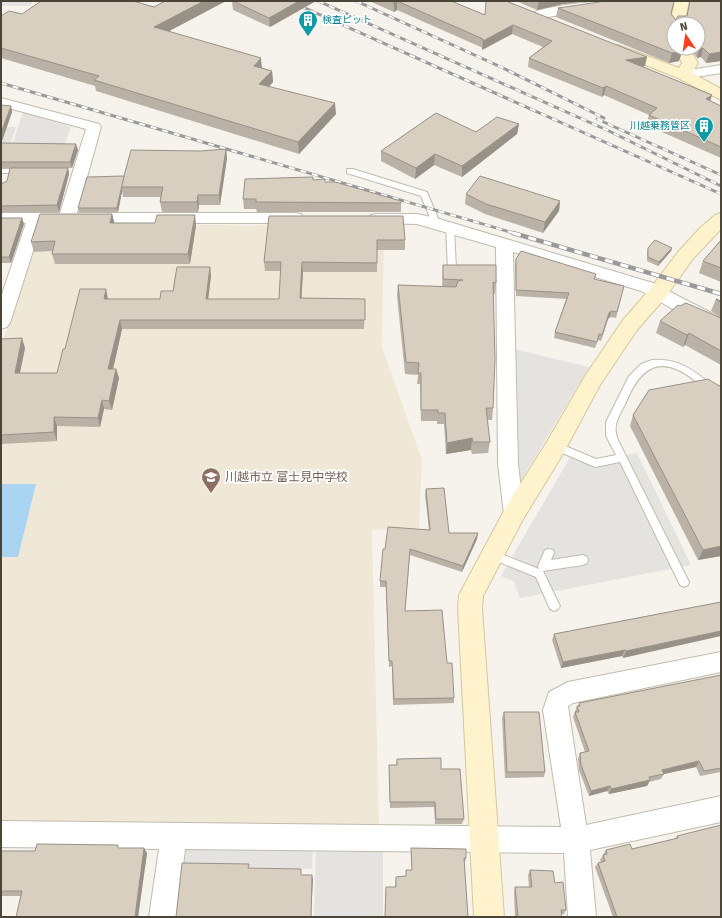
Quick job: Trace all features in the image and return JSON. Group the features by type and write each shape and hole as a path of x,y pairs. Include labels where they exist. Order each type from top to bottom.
{"street":[{"path":"536,16 544,13 628,1"},
{"path":"679,16 682,1"},
{"path":"521,10 558,25"},
{"path":"603,43 683,75 721,95"},
{"path":"683,75 690,63 686,56"},
{"path":"683,75 721,69"},
{"path":"1,102 94,127 78,171 67,218"},
{"path":"1,218 309,218"},
{"path":"1,323 36,218"},
{"path":"363,218 417,219 443,225 647,287 677,304 721,325"},
{"path":"489,917 470,608 471,595 514,514 556,446 596,375 630,325 658,293 685,256 706,232 721,219"},
{"path":"504,244 508,464 514,514"},
{"path":"582,917 576,840 555,710 557,700 568,693 721,662"},
{"path":"1,834 576,840 721,809"},
{"path":"163,917 174,835"}],"lane":[{"path":"5,182 5,171 30,171"},
{"path":"350,171 424,194 443,225 452,269"},
{"path":"684,582 613,438 610,427 632,378 642,367 656,363 674,365 687,370 721,397"},
{"path":"556,446 595,462 623,458"},
{"path":"549,553 542,570 554,606"},
{"path":"492,554 542,570 583,560"}],"shaded area":[{"path":"1,1 33,1 31,6 1,6"},
{"path":"23,112 71,127 63,148 11,148"},
{"path":"1,127 16,127 9,148 1,148"},
{"name":"川越市立 富士見中学校","path":"48,224 384,226 382,347 422,460 419,528 372,530 379,828 1,823 1,347 38,229"},
{"path":"514,349 589,367 521,481 517,480"},
{"path":"637,453 691,565 520,598 514,582 501,576 572,454 590,461"},
{"path":"182,842 313,845 312,869 179,865"},
{"path":"316,845 383,845 383,917 314,917"}],"water":[{"path":"1,484 36,484 18,557 1,557"}],"building":[{"path":"41,1 133,1 154,7 165,1 204,1 154,27 261,58 254,66 272,71 259,84 335,103 298,142 94,80 99,76 1,48 1,16 9,11 22,14"},
{"path":"233,1 299,1 269,18"},
{"path":"397,1 451,1 485,15 486,1 506,1 647,57 626,60 712,95 706,99 721,106 721,147 649,115 657,108 606,86 603,88 529,58 552,41 513,25 483,41 483,39"},
{"path":"606,1 674,1 671,14 673,16 666,16 666,51 558,8"},
{"path":"690,1 721,1 721,52 709,54 706,51 706,16 687,16"},
{"path":"1,105 11,106 1,133"},
{"path":"436,113 476,132 497,117 519,124 462,166 435,154 416,168 381,151"},
{"path":"1,143 76,144 70,162 1,162"},
{"path":"226,149 219,195 198,195 197,202 160,202 163,187 121,187 131,150 200,151"},
{"path":"10,168 68,168 57,205 1,206 1,184 7,181"},
{"path":"124,176 117,208 78,208 87,177"},
{"path":"480,176 560,201 545,222 486,204 466,194"},
{"path":"313,177 313,180 325,179 325,182 335,182 401,201 401,203 256,202 256,199 243,199 245,179"},
{"path":"40,214 112,214 110,223 155,223 157,215 195,215 188,254 52,254 55,241 31,242"},
{"path":"269,216 403,216 405,240 377,240 377,263 302,262 300,298 365,299 365,320 120,320 108,369 116,369 109,401 102,400 98,418 54,417 54,432 1,435 1,339 22,338 15,373 57,373 63,349 65,349 80,289 106,289 104,299 160,299 161,291 173,291 177,267 210,267 206,299 279,299 281,262 264,262"},
{"path":"1,218 22,218 9,257 1,257"},
{"path":"655,240 672,248 659,262 648,257 648,248"},
{"path":"721,240 721,268 703,261"},
{"path":"521,251 596,274 594,279 624,286 617,312 611,311 609,313 602,335 599,334 597,342 555,332 569,293 516,290 516,259"},
{"path":"443,265 496,265 496,283 493,282 495,359 493,408 486,408 490,442 473,442 472,438 447,443 445,413 438,413 438,410 421,410 421,373 418,373 419,363 406,362 398,285 456,287 458,281 463,280 443,279"},
{"path":"686,303 721,318 721,351 689,333 687,335 660,321 678,305 680,306"},
{"path":"708,379 721,387 721,546 703,550 633,415 649,390"},
{"path":"444,488 449,533 478,533 463,566 410,549 405,611 442,610 447,663 452,663 454,698 394,699 392,661 389,661 386,581 380,581 383,549 385,549 388,527 430,530 426,489"},
{"path":"721,602 721,631 626,651 563,662 554,634"},
{"path":"721,675 721,768 704,771 699,761 662,770 664,774 649,777 650,780 611,789 610,786 591,791 581,765 580,753 589,751 575,712 579,712 577,706 580,706 579,703"},
{"path":"504,712 539,712 545,772 507,772"},
{"path":"441,758 441,769 460,769 464,819 436,819 435,802 390,802 389,765 397,765 397,759"},
{"path":"721,825 721,917 617,917 598,863 605,861 603,855 607,854 606,850 630,844 632,849 678,838 677,836"},
{"path":"37,844 118,845 118,848 144,848 135,917 16,917 22,891 1,891 1,851 35,851"},
{"path":"411,848 466,849 466,858 464,858 468,917 385,917 386,887 396,887 396,877 406,876 406,870 412,870"},
{"path":"182,863 249,864 248,868 301,869 301,875 312,875 311,917 176,917"},
{"path":"530,870 553,871 555,883 563,882 566,910 561,910 562,917 518,917 515,887 532,887"}],"railway":[{"path":"289,1 721,194"},
{"path":"318,1 609,131 721,186"},
{"path":"356,1 503,68 604,118"},
{"path":"1,83 517,234"},
{"path":"597,119 721,175"},
{"path":"513,233 721,294"}],"place":[{"name":"検査ピット","path":"308,37"},
{"name":"川越乗務管区","path":"704,143"},
{"name":"川越市立 富士見中学校","path":"211,494"}]}
